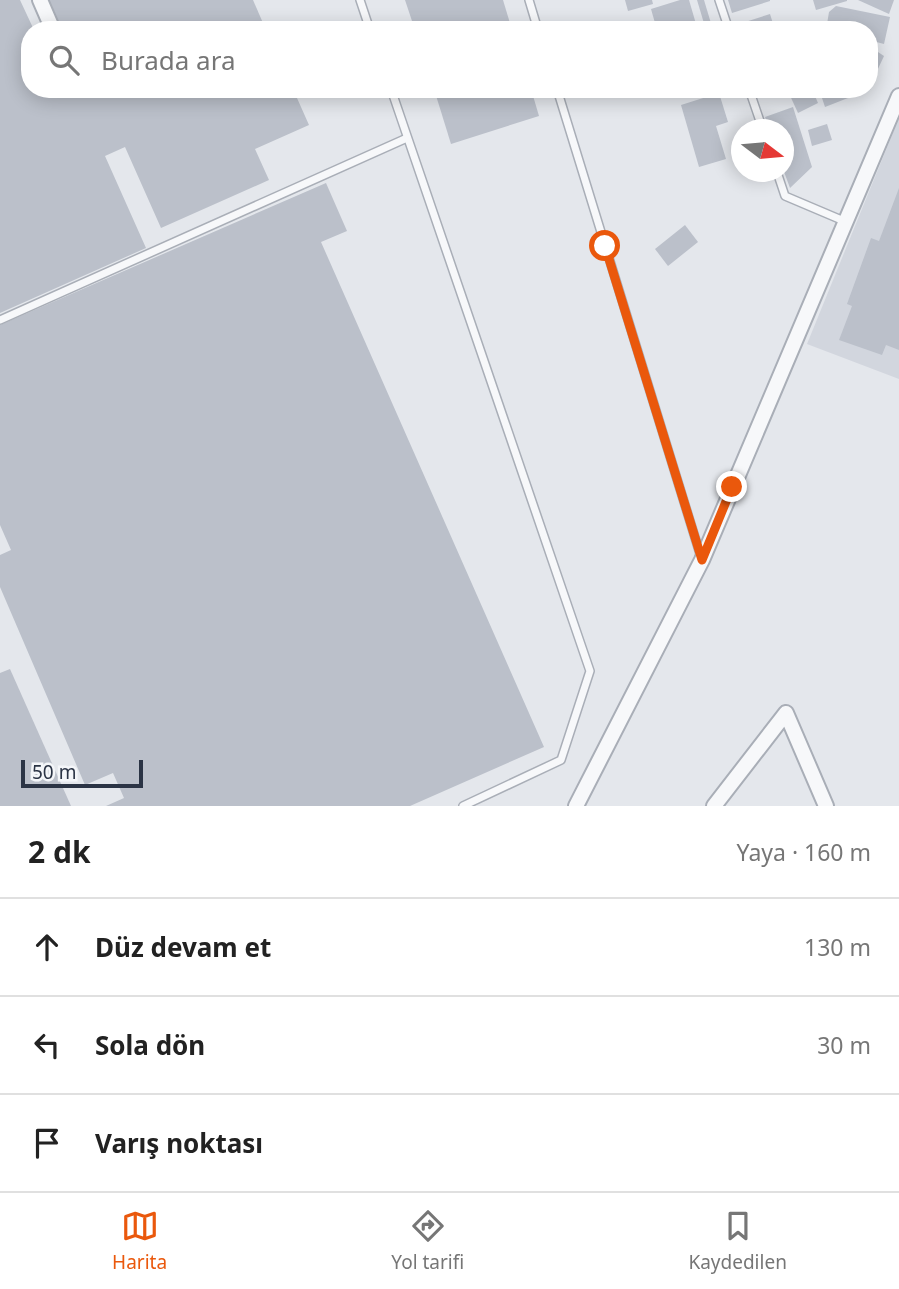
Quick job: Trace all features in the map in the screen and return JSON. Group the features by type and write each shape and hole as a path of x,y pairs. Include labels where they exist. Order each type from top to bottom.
{"street":[{"path":"40,0 48,21"},
{"path":"576,806 702,560 899,96"},
{"path":"714,806 786,713 825,806"}],"lane":[{"path":"360,0 367,21"},
{"path":"529,0 535,21"},
{"path":"719,0 726,21"},
{"path":"394,98 590,671 561,761 463,806"},
{"path":"560,98 702,560"},
{"path":"752,98 759,119"},
{"path":"0,320 407,138"},
{"path":"780,182 785,196 844,221"}],"shaded area":[{"path":"899,118 899,379 807,344"}],"building":[{"path":"0,0 20,0 30,21 21,21 21,98 297,98 309,125 255,149 269,180 161,228 125,147 105,156 146,248 0,313"},
{"path":"46,0 253,0 262,21 55,21"},
{"path":"405,0 503,0 509,21 412,21"},
{"path":"625,0 652,0 653,4 628,11"},
{"path":"689,0 695,21 654,21 651,9"},
{"path":"697,0 704,0 710,21 703,21"},
{"path":"728,0 770,0 770,1 732,13"},
{"path":"813,0 847,0 847,1 816,10"},
{"path":"858,0 894,0 889,14"},
{"path":"836,6 890,17 884,44 878,42 878,21 828,21 829,12"},
{"path":"770,14 772,21 748,21"},
{"path":"878,52 884,56 878,69"},
{"path":"437,98 534,98 539,116 451,144"},
{"path":"703,98 721,98 728,122 716,126 726,159 699,167 681,105"},
{"path":"791,98 816,98 818,103 798,113"},
{"path":"822,98 848,98 825,107"},
{"path":"793,107 812,167 790,188 788,182 794,182 794,119 765,117"},
{"path":"827,124 832,140 812,146 808,130"},
{"path":"326,183 347,231 321,242 544,747 410,806 106,806 124,798 113,773 85,785 0,587 0,555 11,550 0,525 0,325"},
{"path":"899,188 899,350 886,345 882,355 839,340 852,306 847,304 871,238 879,241"},
{"path":"685,225 698,242 668,266 655,249"},
{"path":"10,669 71,806 0,806 0,673"}],"route":[{"path":"605,246 702,560 732,487"}]}
